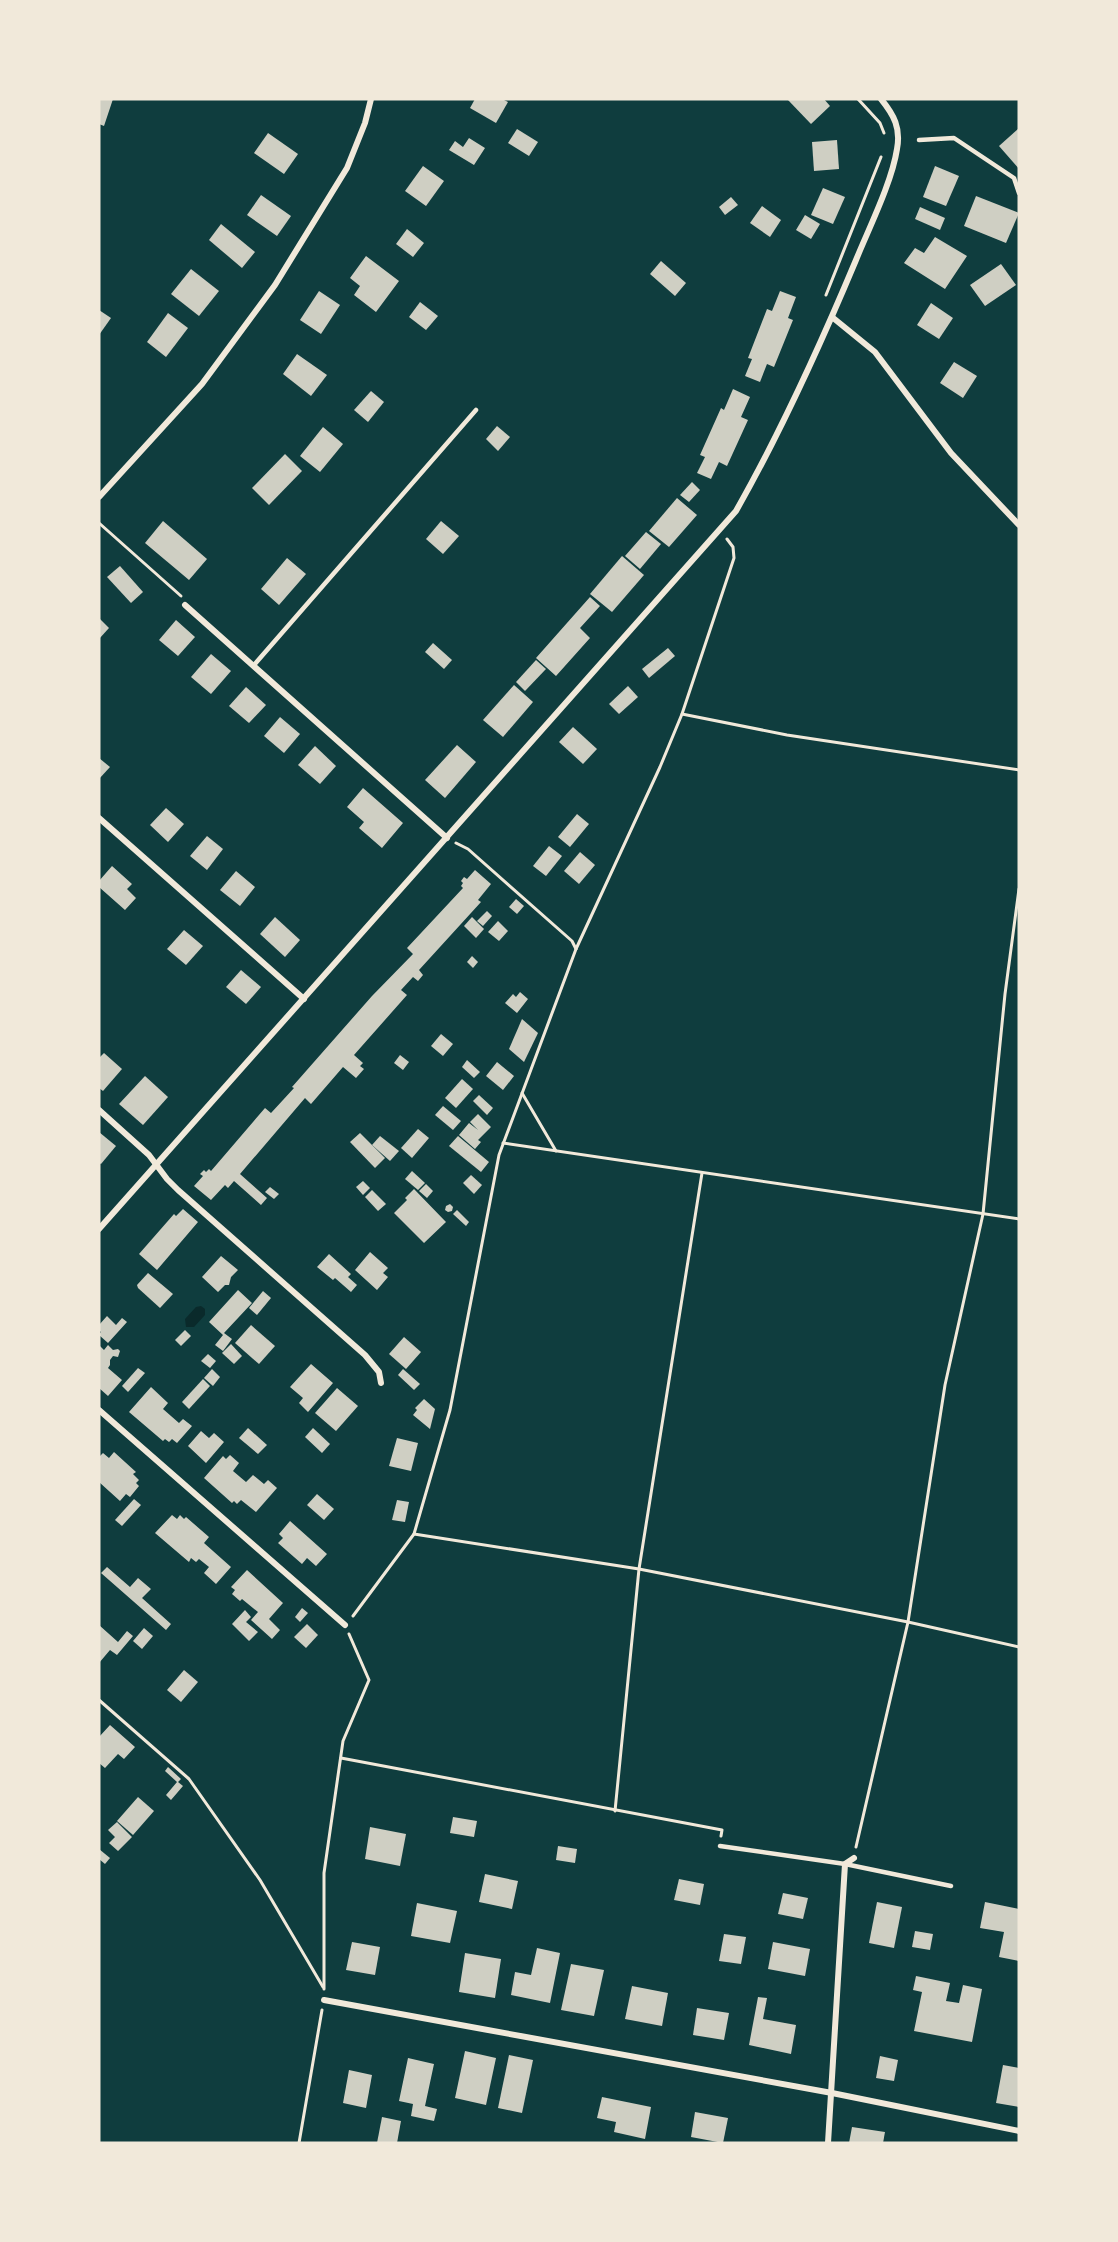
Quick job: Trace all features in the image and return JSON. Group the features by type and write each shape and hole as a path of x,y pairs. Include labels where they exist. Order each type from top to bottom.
{"street":[{"path":"99,496 202,384 275,285 347,168 365,123 371,99"},
{"path":"99,1229 736,511 757,475 832,317 894,163 897,148 897,122 881,99"},
{"path":"832,317 875,352 951,453 1019,525"},
{"path":"185,605 447,838"},
{"path":"99,818 304,999"},
{"path":"99,1110 149,1155 178,1190 365,1355 379,1372 381,1383"},
{"path":"99,1410 345,1625"},
{"path":"828,2143 845,1864 854,1858"},
{"path":"324,2000 832,2093 1019,2131"}],"lane":[{"path":"920,140 954,138 1014,178 1019,193"},
{"path":"254,665 476,410"},
{"path":"720,1846 845,1864 951,1886"}],"path":[{"path":"858,99 879,123 886,137"},
{"path":"832,317 825,309 826,291 884,150"},
{"path":"99,522 183,598 185,605"},
{"path":"299,2143 324,2000 324,1873 343,1741 369,1680 345,1625 414,1534 450,1410 499,1155 576,949 682,714 734,558 733,547 720,531"},
{"path":"682,714 787,735 1019,770"},
{"path":"447,838 468,849 572,941 576,949"},
{"path":"854,1858 908,1622 945,1385 983,1214 1005,994 1019,889"},
{"path":"522,1092 556,1151"},
{"path":"503,1143 1019,1219"},
{"path":"615,1811 639,1569 702,1173"},
{"path":"414,1534 639,1569 908,1622 1019,1647"},
{"path":"99,1700 189,1779 260,1880 324,1989"},
{"path":"341,1758 722,1830 720,1846"}],"water":[{"path":"201,1306 205,1309 205,1315 194,1327 186,1327 185,1319 196,1307"}],"building":[{"path":"99,99 113,99 104,126 99,124"},
{"path":"475,99 502,99 508,102 496,123 470,108"},
{"path":"789,99 824,99 830,106 811,124"},
{"path":"1019,128 1019,169 999,146"},
{"path":"517,129 538,142 529,156 508,143"},
{"path":"268,133 298,154 284,174 254,153"},
{"path":"469,138 485,148 474,165 449,150 455,141 463,147"},
{"path":"837,140 839,169 814,171 812,142"},
{"path":"423,166 444,181 426,206 405,191"},
{"path":"935,166 959,176 946,206 923,197"},
{"path":"823,188 845,197 833,224 811,215"},
{"path":"261,195 291,216 277,236 247,215"},
{"path":"976,196 1019,213 1006,243 964,226"},
{"path":"731,197 738,205 725,215 719,207"},
{"path":"762,206 781,220 770,237 750,223"},
{"path":"920,207 945,218 940,230 915,219"},
{"path":"805,215 820,224 811,239 796,230"},
{"path":"221,224 255,252 242,268 209,240"},
{"path":"407,229 424,243 413,257 396,244"},
{"path":"935,237 967,256 945,289 904,263 915,248 924,253"},
{"path":"366,256 399,281 376,312 354,295 360,286 350,278"},
{"path":"661,261 686,283 675,296 650,274"},
{"path":"1001,264 1016,285 985,306 970,285"},
{"path":"191,269 219,291 199,316 171,294"},
{"path":"319,291 340,305 321,334 300,320"},
{"path":"780,291 796,297 788,318 793,320 774,367 767,364 760,382 745,376 752,359 748,358 767,309 772,311"},
{"path":"420,302 438,316 426,330 409,317"},
{"path":"931,303 953,318 939,339 917,325"},
{"path":"99,310 111,318 99,335"},
{"path":"168,313 188,328 166,357 147,342"},
{"path":"297,354 327,375 311,396 283,374"},
{"path":"954,362 977,376 963,398 940,383"},
{"path":"733,389 750,397 741,417 748,420 727,466 719,462 711,479 697,473 705,457 700,455 721,408 724,410"},
{"path":"371,391 384,402 368,422 354,410"},
{"path":"497,426 510,437 498,451 486,439"},
{"path":"323,427 343,444 320,472 300,456"},
{"path":"285,454 302,471 269,505 252,488"},
{"path":"692,482 700,490 689,502 680,495"},
{"path":"677,498 697,515 669,547 649,531"},
{"path":"163,521 207,559 189,580 145,543"},
{"path":"441,521 459,536 443,554 426,539"},
{"path":"646,532 661,544 640,569 625,556"},
{"path":"622,556 644,575 612,612 590,594"},
{"path":"287,558 306,574 279,605 261,589"},
{"path":"120,566 143,592 131,603 107,577"},
{"path":"590,597 600,606 580,628 590,638 556,676 536,658"},
{"path":"99,618 109,628 99,639"},
{"path":"176,620 195,637 178,656 159,640"},
{"path":"433,643 452,660 444,669 425,652"},
{"path":"668,648 675,656 649,678 642,669"},
{"path":"211,654 231,671 211,694 191,677"},
{"path":"536,660 546,669 525,691 516,682"},
{"path":"514,685 533,702 503,737 483,720"},
{"path":"628,686 638,697 619,714 609,704"},
{"path":"246,687 266,705 249,723 229,706"},
{"path":"280,717 300,734 284,753 264,736"},
{"path":"573,727 597,749 583,764 559,742"},
{"path":"457,745 476,762 445,798 425,780"},
{"path":"315,746 336,766 320,784 298,765"},
{"path":"99,758 110,767 99,779"},
{"path":"363,788 403,823 382,848 359,828 364,822 347,807"},
{"path":"166,808 184,824 168,842 150,825"},
{"path":"577,814 589,824 570,847 558,837"},
{"path":"207,836 223,849 207,870 190,856"},
{"path":"549,846 562,856 546,876 533,866"},
{"path":"580,852 595,865 579,884 564,871"},
{"path":"112,866 132,884 127,889 136,898 125,910 99,887 99,881"},
{"path":"475,870 491,884 478,900 481,902 419,970 423,975 418,981 413,977 401,990 407,995 354,1055 363,1063 360,1066 364,1069 356,1078 343,1067 311,1104 305,1098 240,1174 267,1198 261,1205 234,1181 228,1188 225,1185 211,1200 194,1186 203,1176 200,1174 204,1170 211,1171 265,1108 271,1113 294,1088 292,1087 372,996 413,954 407,948 463,888 461,881 464,877 467,879"},
{"path":"236,871 255,887 240,906 220,890"},
{"path":"516,899 524,906 517,914 509,907"},
{"path":"487,911 492,916 483,926 477,921"},
{"path":"275,917 300,940 285,957 260,934"},
{"path":"472,917 484,929 476,938 464,926"},
{"path":"498,921 508,931 499,941 488,932"},
{"path":"184,930 203,946 186,965 167,949"},
{"path":"472,956 478,962 473,968 467,962"},
{"path":"241,970 261,987 246,1004 226,987"},
{"path":"520,992 528,999 517,1013 505,1003 513,994 516,997"},
{"path":"522,1019 538,1033 524,1062 509,1049"},
{"path":"441,1034 453,1044 443,1056 431,1046"},
{"path":"104,1053 122,1069 103,1091 99,1088 99,1058"},
{"path":"400,1055 409,1062 403,1070 394,1063"},
{"path":"467,1060 480,1072 474,1078 462,1067"},
{"path":"497,1062 514,1076 503,1090 486,1076"},
{"path":"145,1076 168,1097 143,1125 119,1104"},
{"path":"462,1079 473,1089 456,1108 445,1098"},
{"path":"479,1095 493,1108 487,1115 473,1101"},
{"path":"443,1106 461,1121 453,1130 435,1115"},
{"path":"478,1114 491,1127 478,1140 481,1142 475,1149 459,1135 469,1123 478,1130 470,1122"},
{"path":"418,1129 429,1138 412,1158 401,1148"},
{"path":"99,1132 116,1146 101,1164 99,1163"},
{"path":"360,1133 385,1158 375,1168 350,1142"},
{"path":"380,1136 399,1151 390,1161 372,1145"},
{"path":"458,1136 489,1162 481,1172 449,1146"},
{"path":"412,1171 425,1183 418,1190 405,1179"},
{"path":"471,1175 482,1185 474,1194 463,1183"},
{"path":"363,1181 370,1188 363,1195 356,1187"},
{"path":"426,1184 433,1191 427,1198 419,1191"},
{"path":"270,1187 279,1194 274,1199 265,1192"},
{"path":"414,1189 446,1222 424,1243 394,1213"},
{"path":"372,1190 386,1204 378,1211 365,1197"},
{"path":"450,1204 453,1207 452,1211 448,1212 445,1210 446,1206"},
{"path":"183,1209 198,1222 157,1270 139,1254 174,1214 176,1216"},
{"path":"457,1210 469,1222 466,1226 453,1214"},
{"path":"370,1252 388,1268 383,1273 388,1277 377,1290 355,1270"},
{"path":"329,1254 351,1274 348,1277 357,1285 351,1292 335,1278 333,1280 317,1267"},
{"path":"221,1256 238,1270 231,1277 229,1285 225,1285 218,1292 202,1277"},
{"path":"148,1273 173,1294 160,1308 138,1288 137,1285"},
{"path":"238,1290 252,1303 224,1333 232,1339 223,1351 215,1345 223,1335 209,1322"},
{"path":"263,1291 271,1298 257,1315 249,1308"},
{"path":"107,1316 116,1325 122,1318 127,1322 108,1343 99,1335 101,1332 99,1325"},
{"path":"251,1325 275,1346 259,1364 235,1343"},
{"path":"185,1330 191,1336 181,1346 175,1340"},
{"path":"404,1337 421,1352 406,1369 389,1354"},
{"path":"231,1344 242,1356 234,1364 222,1353"},
{"path":"99,1345 104,1350 108,1345 113,1350 120,1351 118,1357 113,1356 110,1360 108,1368 122,1380 108,1396 99,1388"},
{"path":"208,1354 216,1361 210,1368 201,1361"},
{"path":"311,1364 333,1383 308,1412 299,1403 303,1398 290,1387"},
{"path":"138,1368 145,1373 128,1392 122,1386"},
{"path":"212,1369 220,1377 213,1386 204,1378"},
{"path":"403,1369 420,1384 414,1390 398,1375"},
{"path":"203,1379 210,1386 189,1409 182,1402"},
{"path":"151,1387 168,1403 163,1409 179,1423 183,1419 192,1426 177,1443 172,1439 169,1442 165,1439 163,1441 129,1412"},
{"path":"337,1388 358,1406 336,1431 315,1413"},
{"path":"424,1399 435,1409 430,1429 413,1415 417,1410 415,1408"},
{"path":"248,1428 267,1445 258,1454 239,1438"},
{"path":"313,1428 330,1444 322,1453 305,1437"},
{"path":"201,1431 209,1438 214,1433 224,1442 206,1463 188,1446"},
{"path":"397,1438 418,1443 411,1471 389,1466"},
{"path":"114,1452 136,1472 133,1474 139,1480 136,1483 139,1486 130,1497 126,1494 120,1501 99,1482 99,1457 103,1453 109,1458"},
{"path":"230,1455 239,1463 233,1471 246,1482 253,1475 264,1484 268,1480 277,1488 256,1512 241,1500 237,1504 234,1501 232,1503 204,1478 223,1456 226,1459"},
{"path":"317,1494 334,1509 324,1520 307,1505"},
{"path":"134,1499 141,1505 122,1526 115,1520"},
{"path":"397,1500 409,1502 405,1522 392,1520"},
{"path":"172,1515 177,1519 180,1515 184,1519 186,1517 209,1537 204,1543 231,1567 216,1584 204,1573 209,1567 199,1559 196,1562 191,1558 189,1562 155,1533"},
{"path":"290,1521 327,1554 316,1566 307,1558 302,1564 278,1543 283,1538 279,1534"},
{"path":"107,1567 130,1587 138,1578 151,1589 142,1598 171,1624 166,1630 101,1573"},
{"path":"247,1570 283,1603 269,1619 280,1630 272,1639 251,1620 258,1612 232,1594 235,1590 231,1587"},
{"path":"302,1608 308,1613 300,1622 295,1617"},
{"path":"245,1610 251,1617 246,1622 258,1632 249,1641 232,1624"},
{"path":"307,1624 318,1635 306,1648 294,1637"},
{"path":"99,1625 118,1642 127,1631 133,1636 117,1655 110,1650 99,1663"},
{"path":"144,1628 153,1636 142,1649 133,1641"},
{"path":"184,1670 198,1682 181,1702 167,1690"},
{"path":"110,1725 135,1747 124,1759 118,1754 105,1768 99,1763 99,1737"},
{"path":"168,1767 181,1779 178,1782 183,1786 171,1800 166,1795 177,1782 165,1771"},
{"path":"138,1797 154,1811 133,1835 117,1821"},
{"path":"453,1817 477,1821 474,1837 450,1833"},
{"path":"117,1822 132,1837 118,1851 109,1843 115,1837 108,1830"},
{"path":"370,1827 406,1834 400,1866 365,1859"},
{"path":"558,1846 577,1849 575,1863 556,1860"},
{"path":"99,1849 110,1858 105,1864 99,1859"},
{"path":"485,1874 518,1881 512,1909 479,1902"},
{"path":"679,1879 704,1884 700,1905 674,1900"},
{"path":"783,1893 808,1898 803,1919 778,1914"},
{"path":"877,1902 902,1907 894,1948 869,1943"},
{"path":"985,1902 1019,1909 1019,1961 999,1957 1004,1932 980,1928"},
{"path":"417,1903 457,1911 450,1943 411,1936"},
{"path":"915,1931 933,1934 930,1950 912,1947"},
{"path":"724,1934 746,1937 741,1964 719,1961"},
{"path":"352,1942 380,1947 375,1975 346,1970"},
{"path":"773,1942 810,1949 805,1976 768,1969"},
{"path":"537,1948 560,1953 550,2003 511,1995 515,1972 531,1975"},
{"path":"465,1953 501,1959 495,1998 459,1992"},
{"path":"571,1964 604,1970 594,2016 561,2010"},
{"path":"916,1976 950,1983 946,2001 959,2003 963,1985 982,1989 972,2042 914,2031 922,1992 913,1990"},
{"path":"632,1986 668,1993 662,2026 625,2019"},
{"path":"758,1997 767,1998 763,2019 796,2025 791,2054 749,2045"},
{"path":"697,2008 729,2013 724,2040 693,2035"},
{"path":"465,2051 496,2058 486,2105 455,2098"},
{"path":"509,2055 533,2060 522,2113 498,2108"},
{"path":"880,2056 898,2060 894,2081 876,2078"},
{"path":"408,2058 434,2064 425,2106 437,2109 434,2121 411,2116 413,2104 399,2101"},
{"path":"1003,2065 1019,2068 1019,2107 996,2103"},
{"path":"349,2070 372,2075 366,2108 343,2103"},
{"path":"602,2097 651,2107 645,2139 614,2132 616,2122 597,2118"},
{"path":"695,2112 728,2118 723,2143 691,2137"},
{"path":"382,2117 401,2121 397,2143 377,2143"},
{"path":"852,2127 885,2132 883,2143 849,2143"}]}
